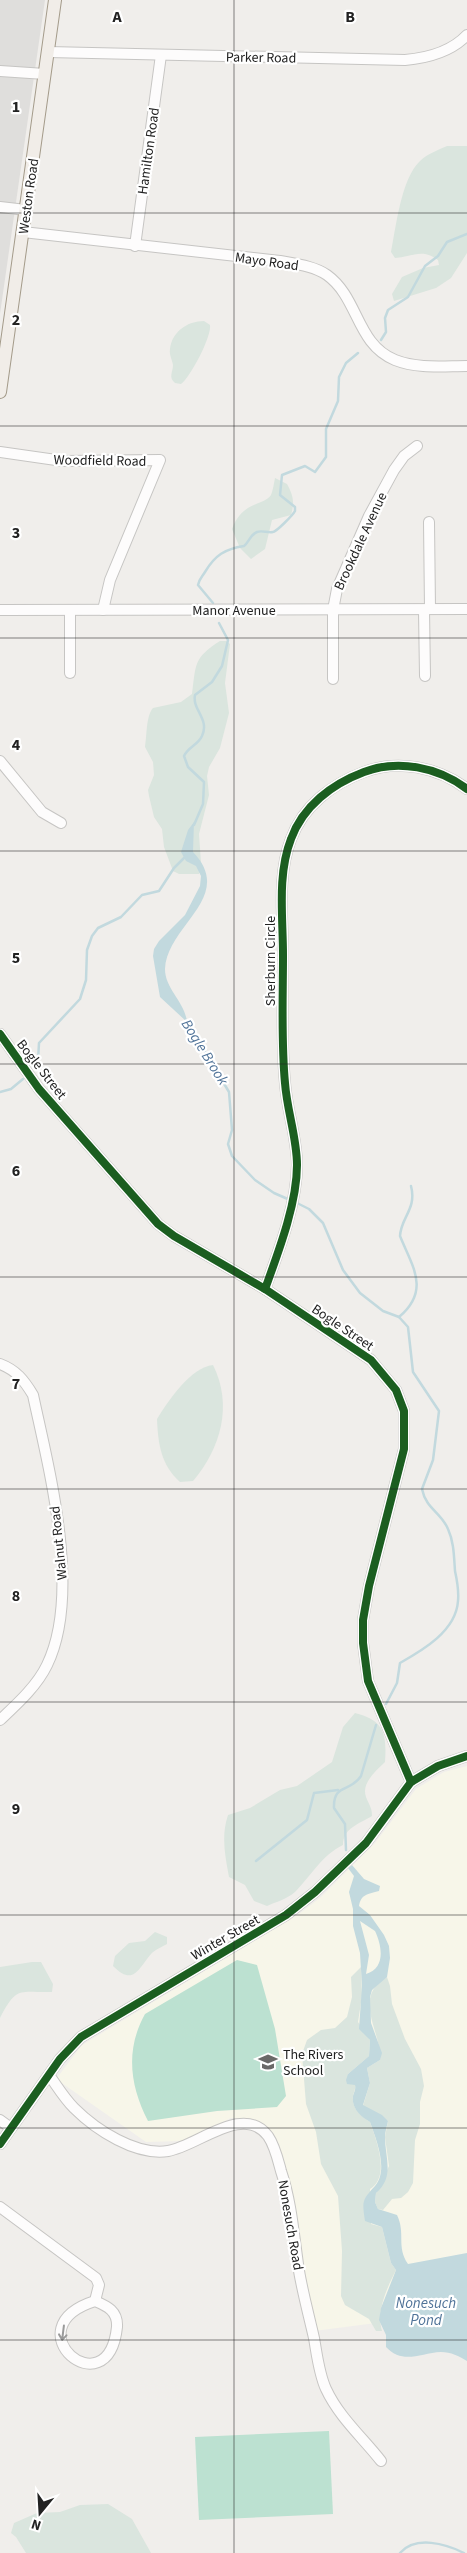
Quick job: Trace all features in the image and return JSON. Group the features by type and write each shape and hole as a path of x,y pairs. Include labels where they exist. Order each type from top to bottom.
{"main road":[{"name":"Weston Road","path":"0,392 55,0"}],"street":[{"name":"Parker Road","path":"48,52 417,59 447,50 467,35"},
{"name":"Hamilton Road","path":"135,246 160,55"},
{"path":"0,72 45,74"},
{"path":"0,208 26,210"},
{"name":"Mayo Road","path":"23,232 280,261 315,269 334,282 346,298 370,342 386,356 420,366 467,366"},
{"name":"Brookdale Avenue","path":"333,679 333,610 337,589 369,516 399,462 417,446"},
{"name":"Woodfield Road","path":"0,452 63,461 160,460 110,580 103,610"},
{"path":"425,676 429,522"},
{"name":"Manor Avenue","path":"0,610 467,609"},
{"path":"70,610 70,673"},
{"path":"0,761 42,812 61,823"},
{"name":"Sherburn Circle","path":"265,1290 294,1190 297,1154 285,1083 282,891 284,863 291,838 321,795 344,780 373,768 404,765 426,769 442,774 467,789"},
{"name":"Bogle Street","path":"0,1034 38,1089 158,1224 182,1241 265,1290 371,1360 396,1390 404,1411 404,1449 369,1586 363,1620 363,1643 368,1681 411,1782"},
{"name":"Walnut Road","path":"0,1364 11,1368 25,1380 33,1395 56,1516 63,1586 58,1636 47,1666 24,1697 0,1720"},
{"name":"Winter Street","path":"0,2144 69,2048 93,2028 269,1926 305,1900 366,1843 411,1782 438,1766 467,1756"},
{"name":"Nonesuch Road","path":"49,2074 67,2100 83,2116 107,2132 144,2149 166,2151 175,2149 195,2142 230,2124 240,2123 254,2126 268,2136 273,2145 288,2193 302,2284 326,2389 345,2420 381,2461"},
{"path":"0,2120 11,2128"},
{"path":"0,2207 96,2278 99,2285 94,2301 72,2312 62,2331 63,2348 68,2356 82,2363 99,2361 104,2357 116,2334 116,2316 112,2310 94,2301"}],"shaded area":[{"path":"0,0 45,0 0,314"},
{"path":"447,146 467,146 467,253 451,278 436,288 394,301 392,294 402,277 423,268 439,265 438,260 427,254 395,258 391,252 400,204 408,179 420,161 433,152"},
{"path":"204,321 210,325 210,330 204,347 195,366 185,380 181,384 175,383 171,377 173,365 170,355 171,343 177,333 186,325"},
{"path":"275,478 287,484 291,492 293,502 291,515 272,520 265,549 251,559 240,548 232,529 241,513 271,495"},
{"path":"220,641 226,641 230,644 225,683 229,713 220,748 209,767 207,776 209,795 199,834 201,863 199,874 179,874 173,871 164,847 162,829 154,817 149,796 148,790 154,775 153,762 145,747 148,721 153,708 181,702 192,694 197,663 205,652"},
{"path":"213,1365 222,1395 223,1411 221,1426 211,1455 203,1468 193,1481 180,1482 169,1468 162,1454 158,1437 157,1419 167,1403 189,1378 205,1367"},
{"path":"355,1713 365,1716 378,1724 384,1736 385,1762 367,1782 365,1792 372,1816 349,1830 343,1845 329,1854 295,1892 267,1906 254,1901 245,1885 229,1877 224,1838 228,1815 250,1808 280,1790 297,1786 332,1762 343,1727"},
{"name":"The Rivers School","path":"467,1766 467,2253 408,2265 376,2323 314,2331 283,2164 253,2121 231,2118 183,2141 146,2142 56,2079 82,2045 299,1914 320,1898 375,1843 416,1789 444,1772"},
{"path":"155,1932 167,1937 167,1944 153,1952 136,1972 132,1975 127,1975 113,1966 115,1956 129,1943 145,1941"},
{"path":"41,1962 53,1984 52,1992 20,1993 11,2000 0,2018 0,1967"},
{"path":"361,1967 362,1996 358,2022 370,2040 369,2056 348,2074 355,2084 353,2100 355,2108 370,2122 380,2157 380,2176 370,2189 371,2224 382,2227 391,2263 396,2270 381,2308 382,2331 376,2331 369,2319 345,2305 341,2296 342,2251 338,2196 321,2164 316,2132 306,2104 302,2054 307,2040 321,2030 335,2028 347,2017 352,1997 351,1977"},
{"path":"387,1977 392,2004 405,2039 421,2069 424,2086 420,2102 420,2124 415,2140 413,2183 408,2192 401,2198 392,2199 383,2210 378,2209 375,2202 376,2193 389,2166 385,2137 388,2121 363,2106 370,2083 367,2068 380,2060 369,2005 376,1985"},
{"path":"108,2504 132,2519 151,2553 26,2553 16,2537 11,2533 14,2523 37,2513 60,2512 80,2505"}],"green space":[{"path":"237,1960 257,1965 275,2029 286,2096 277,2107 217,2111 148,2121 137,2095 132,2068 134,2041 145,2014"},
{"path":"329,2431 333,2514 199,2520 195,2437"}],"water":[{"path":"194,822 193,852 204,868 207,883 204,897 176,938 169,953 165,969 168,983 183,1008 187,1022 160,997 153,956 154,949 159,941 185,915 200,886 201,876 196,866 186,861 181,852 188,830"},
{"name":"Nonesuch Pond","path":"352,1865 364,1879 380,1886 379,1891 363,1897 359,1906 370,1915 384,1935 389,1946 390,1958 387,1977 372,1990 370,1997 371,2023 382,2053 380,2060 367,2068 370,2083 363,2105 382,2115 388,2121 385,2137 387,2174 382,2187 376,2193 375,2202 378,2209 397,2215 401,2228 402,2251 408,2264 467,2253 467,2361 445,2352 412,2357 399,2356 386,2347 386,2335 379,2320 381,2308 396,2270 391,2263 382,2227 365,2221 364,2201 379,2179 381,2172 380,2154 370,2122 363,2118 355,2108 353,2096 355,2085 347,2084 346,2080 348,2074 369,2056 370,2040 359,2029 362,1986 360,1953 353,1926 353,1909 349,1892 354,1876 348,1868","holes":["360,1921 375,1931 381,1956 377,1967 366,1974 369,1955"]}],"waterway":[{"name":"Bogle Brook","path":"381,340 386,332 385,318 388,310 408,297 425,266 438,256 447,242 467,234"},
{"name":"Bogle Brook","path":"213,603 198,585 213,561 226,551 244,546 257,532 275,531 295,511 295,507 280,495 282,475 305,466 315,472 326,457 326,429 338,401 339,377 346,363 358,353"},
{"name":"Bogle Brook","path":"194,825 203,804 204,782 188,767 184,756 198,742 204,730 203,720 196,705 195,695 212,682 222,666 228,640 219,623"},
{"path":"34,1067 38,1061 39,1043 80,999 86,980 87,950 92,936 98,928 121,917 142,895 159,891 174,868 186,856"},
{"name":"Bogle Brook","path":"186,1020 229,1092 232,1130 228,1144 232,1156 255,1180 274,1193 290,1200"},
{"path":"0,1092 11,1089 23,1079"},
{"path":"399,1317 409,1307 417,1287 413,1268 400,1236 412,1201 411,1186"},
{"name":"Bogle Brook","path":"295,1202 309,1209 323,1223 343,1270 360,1293 383,1311 399,1317 408,1327 413,1372 439,1411 433,1460 422,1489 430,1506 442,1518 450,1534 458,1601 456,1612 445,1630 428,1646 400,1663 397,1683 386,1704"},
{"name":"Bogle Brook","path":"346,1850 345,1824 334,1808 334,1800 339,1791 352,1785 361,1776 376,1725"},
{"path":"256,1861 307,1820 314,1793 338,1790"},
{"name":"Bogle Brook","path":"400,2553 407,2547 423,2543 440,2544 464,2553"}],"cycle path":[{"path":"265,1289 286,1228 294,1196 297,1165 294,1135 286,1093 283,1035 282,882 291,839 303,816 320,798 352,777 377,768 390,766 417,767 443,775 467,789"},
{"path":"0,1034 39,1089 158,1224 174,1236 265,1289 371,1360 396,1390 404,1411 404,1449 369,1586 363,1620 363,1643 368,1681 411,1782"},
{"path":"0,2144 60,2059 81,2037 286,1915 315,1892 366,1843 411,1782 438,1766 467,1756"}],"place":[{"name":"The Rivers School","path":"268,2062"}]}
